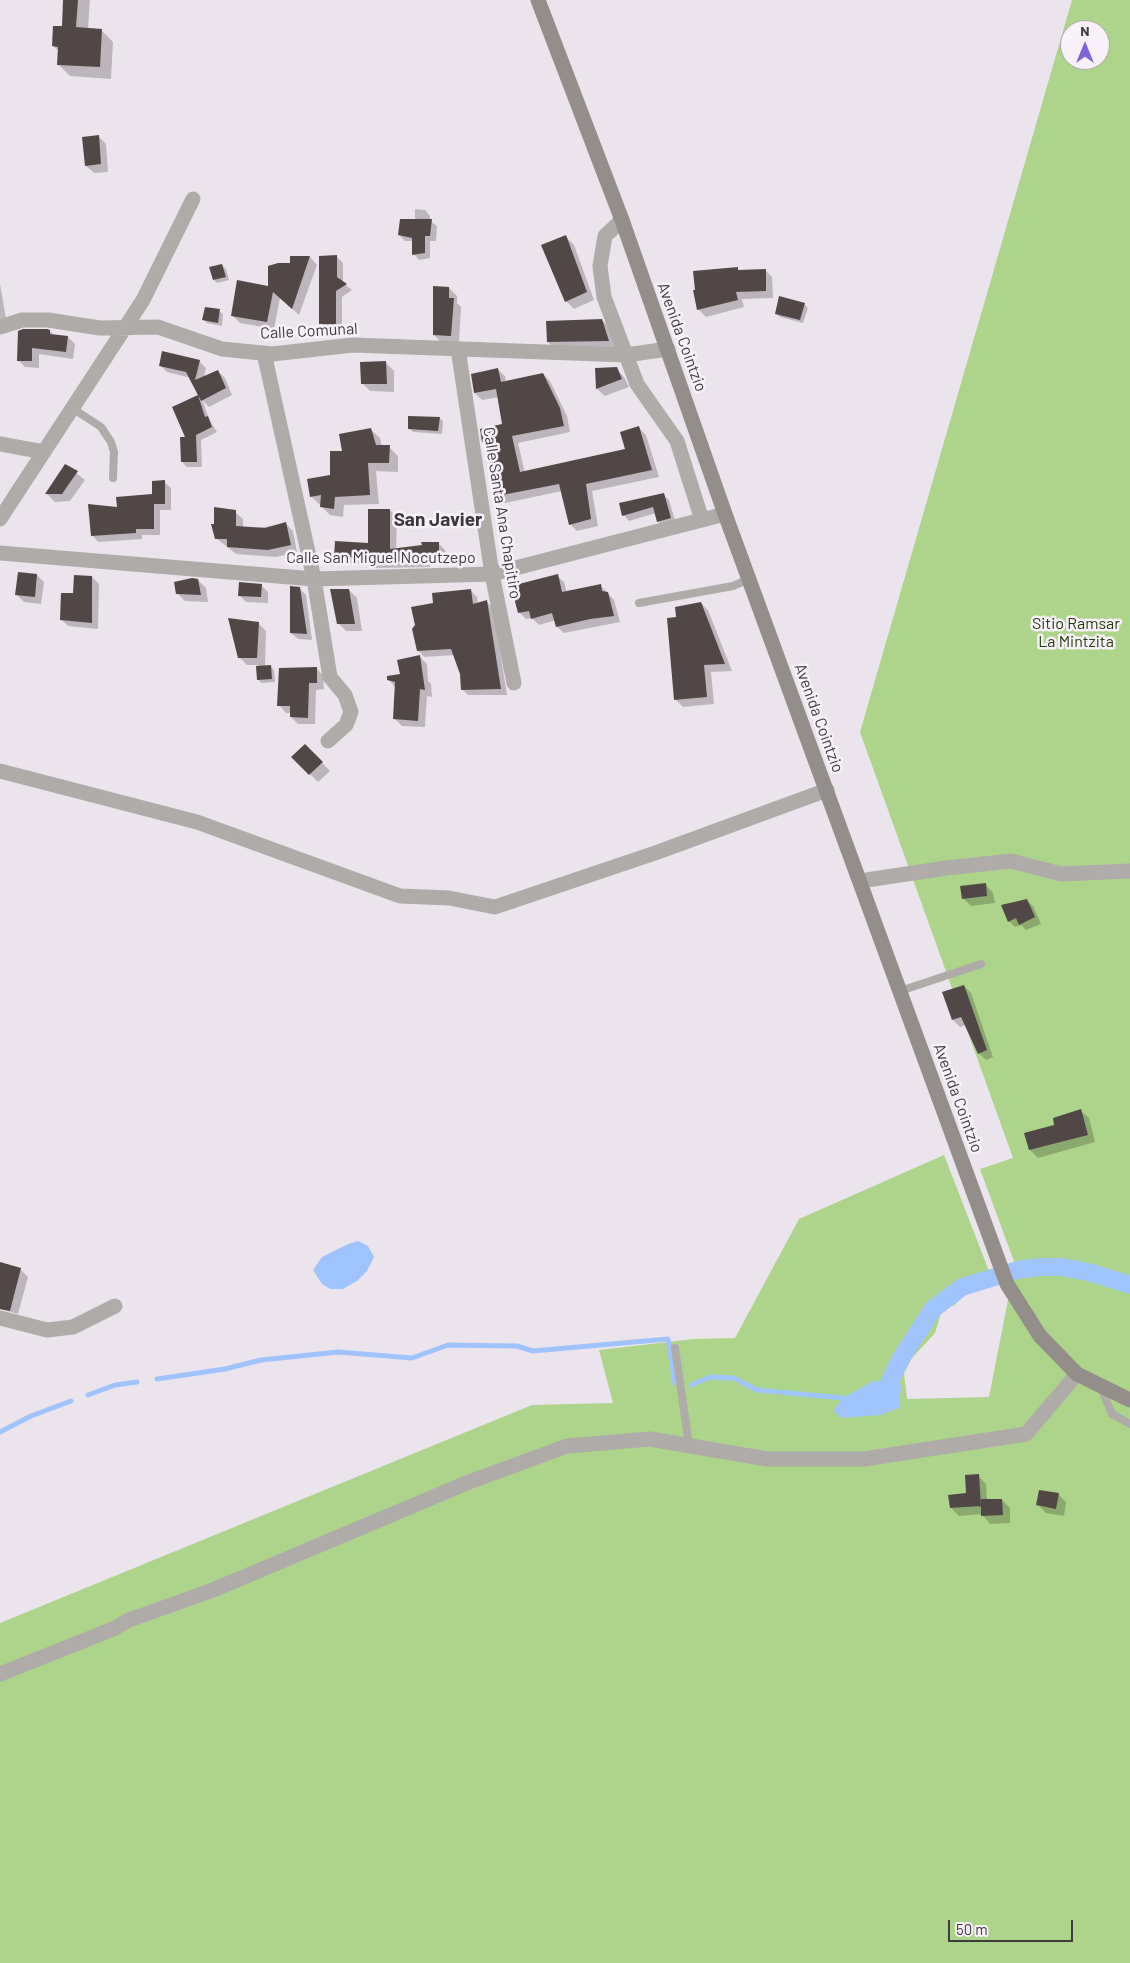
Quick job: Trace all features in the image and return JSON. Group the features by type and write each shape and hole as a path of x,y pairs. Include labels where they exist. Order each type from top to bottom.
{"main road":[{"name":"Avenida Cointzio","path":"538,0 622,220 725,514 1007,1284 1040,1336 1078,1374 1101,1388 1130,1400"}],"street":[{"path":"0,519 143,300 192,199"},
{"path":"622,220 605,236 600,266 604,296 637,384 662,417 677,441 702,520"},
{"name":"Calle Comunal","path":"0,327 22,320 48,320 100,328 158,327 222,349 264,353 353,345 626,355 668,349"},
{"name":"Calle Santa Ana Chapitiro","path":"458,349 492,574 514,683"},
{"path":"264,353 314,579 330,677 346,695 352,712 346,725 328,741"},
{"path":"0,444 44,452"},
{"name":"Calle San Miguel Nocutzepo","path":"0,553 314,579 492,574 725,514"},
{"path":"0,771 197,822 258,846 357,878 400,896 449,898 495,907 658,852 826,790"},
{"path":"860,881 937,869 1011,862 1061,874 1130,871"},
{"path":"0,1318 47,1330 73,1327 115,1306"},
{"path":"0,1674 113,1629 129,1620 213,1590 469,1482 567,1446 650,1439 767,1459 864,1459 1026,1434 1078,1374"}],"lane":[{"path":"72,408 101,427 111,442 114,452 113,478"},
{"path":"640,603 733,586 749,579"},
{"path":"900,991 981,964"},
{"path":"675,1348 689,1445"},
{"path":"1101,1388 1112,1414 1130,1424"}],"green space":[{"name":"Sitio Ramsar La Mintzita","path":"1072,0 1130,0 1130,1963 0,1963 0,1623 532,1405 613,1403 599,1350 694,1339 735,1338 799,1219 944,1155 994,1284 966,1291 955,1305 942,1310 935,1333 912,1358 904,1373 907,1399 989,1397 1015,1264 980,1169 1013,1158 860,732 1060,41 1060,70 1110,70 1110,20 1066,20"}],"water":[{"path":"358,1241 368,1246 374,1257 367,1271 357,1281 343,1289 330,1289 322,1284 313,1270 322,1257"},
{"path":"873,1381 890,1381 901,1385 899,1408 881,1415 842,1418 833,1411 843,1398"}],"building":[{"path":"63,0 78,0 76,27 102,29 100,67 57,65 58,47 52,46 53,26 62,26"},
{"path":"99,135 101,164 85,166 82,137"},
{"path":"400,219 432,219 430,236 425,236 425,253 412,255 412,238 398,235"},
{"path":"566,235 587,292 565,302 541,245"},
{"path":"337,255 337,277 347,284 336,291 336,324 319,324 319,256"},
{"path":"290,256 310,256 292,309 273,292 267,322 231,316 237,280 268,286 268,266 278,263 290,263"},
{"path":"222,264 226,277 213,280 209,267"},
{"path":"738,267 738,270 766,269 766,291 736,292 738,300 697,310 693,290 695,290 693,271"},
{"path":"433,286 449,287 449,298 454,298 451,336 433,335"},
{"path":"779,296 805,303 800,320 775,314"},
{"path":"205,307 220,309 218,323 202,320"},
{"path":"602,319 609,341 547,342 546,321"},
{"path":"23,329 47,329 50,330 50,334 68,336 66,352 32,348 32,361 17,361 18,331"},
{"path":"162,351 200,360 195,380 218,370 226,388 201,401 186,372 159,366"},
{"path":"386,361 387,384 361,384 360,362"},
{"path":"617,367 622,379 596,389 595,368"},
{"path":"498,368 501,382 543,373 560,408 564,426 512,436 520,472 625,449 620,432 639,426 652,470 586,484 591,519 569,525 559,484 497,496 485,442 482,442 480,429 502,424 496,389 474,393 471,374"},
{"path":"198,395 205,417 208,416 212,427 196,435 197,462 181,462 180,437 185,437 172,407"},
{"path":"408,416 440,417 438,431 408,429"},
{"path":"371,428 376,445 390,445 389,463 368,463 370,495 335,497 334,509 320,507 321,495 310,497 307,479 330,475 330,451 342,451 339,434"},
{"path":"65,464 78,471 62,494 45,494"},
{"path":"165,480 165,504 154,504 154,529 136,529 136,533 91,536 88,504 117,507 116,497 152,494 152,481"},
{"path":"664,493 671,518 657,522 653,507 622,516 619,503"},
{"path":"214,507 236,510 236,526 265,528 286,522 291,545 268,550 227,547 227,539 215,539 211,524 214,524"},
{"path":"368,509 390,509 390,549 422,545 421,542 439,542 439,558 423,557 423,561 367,562 367,558 334,557 335,541 368,543"},
{"path":"18,572 37,574 35,597 15,595"},
{"path":"558,574 562,592 601,584 602,591 608,592 614,616 590,619 556,627 552,613 531,619 529,611 518,613 511,586"},
{"path":"74,575 92,576 92,623 60,620 61,593 73,593"},
{"path":"192,578 198,579 201,595 176,594 174,582"},
{"path":"239,582 262,584 261,597 238,596"},
{"path":"290,586 300,587 307,634 290,633"},
{"path":"330,589 349,589 355,624 337,624"},
{"path":"471,589 473,604 487,600 501,689 461,690 460,674 451,649 417,651 412,629 415,625 411,607 433,603 432,593"},
{"path":"701,602 725,664 704,665 707,697 674,700 667,618 676,617 675,607"},
{"path":"228,618 259,622 257,658 238,658"},
{"path":"420,655 425,690 420,689 418,721 393,719 395,682 387,680 387,676 400,674 397,660"},
{"path":"271,665 272,679 257,680 256,666"},
{"path":"317,667 317,683 309,683 308,718 290,717 290,706 277,706 279,668"},
{"path":"305,744 323,762 309,775 291,757"},
{"path":"986,883 987,896 962,899 960,886"},
{"path":"1027,899 1035,917 1019,925 1016,918 1008,922 1001,905"},
{"path":"964,985 987,1050 978,1054 961,1017 952,1020 942,992"},
{"path":"1081,1109 1088,1135 1029,1150 1024,1133 1054,1125 1053,1118"},
{"path":"0,1262 21,1268 10,1311 0,1309"},
{"path":"979,1474 981,1506 950,1508 948,1495 966,1493 965,1475"},
{"path":"1039,1490 1059,1493 1056,1509 1036,1505"},
{"path":"981,1499 1002,1499 1003,1515 981,1516"}],"waterway":[{"path":"890,1381 901,1358 933,1309 962,1287 1021,1269 1043,1267 1062,1267 1092,1273 1130,1285"},
{"path":"157,1379 225,1369 261,1360 338,1352 412,1358 448,1345 517,1346 533,1351 668,1339 675,1383"},
{"path":"691,1385 710,1377 734,1378 757,1390 843,1398"},
{"path":"88,1395 115,1385 137,1382"},
{"path":"0,1432 31,1416 71,1401"}],"district":[{"name":"San Javier","path":"438,520"}]}
